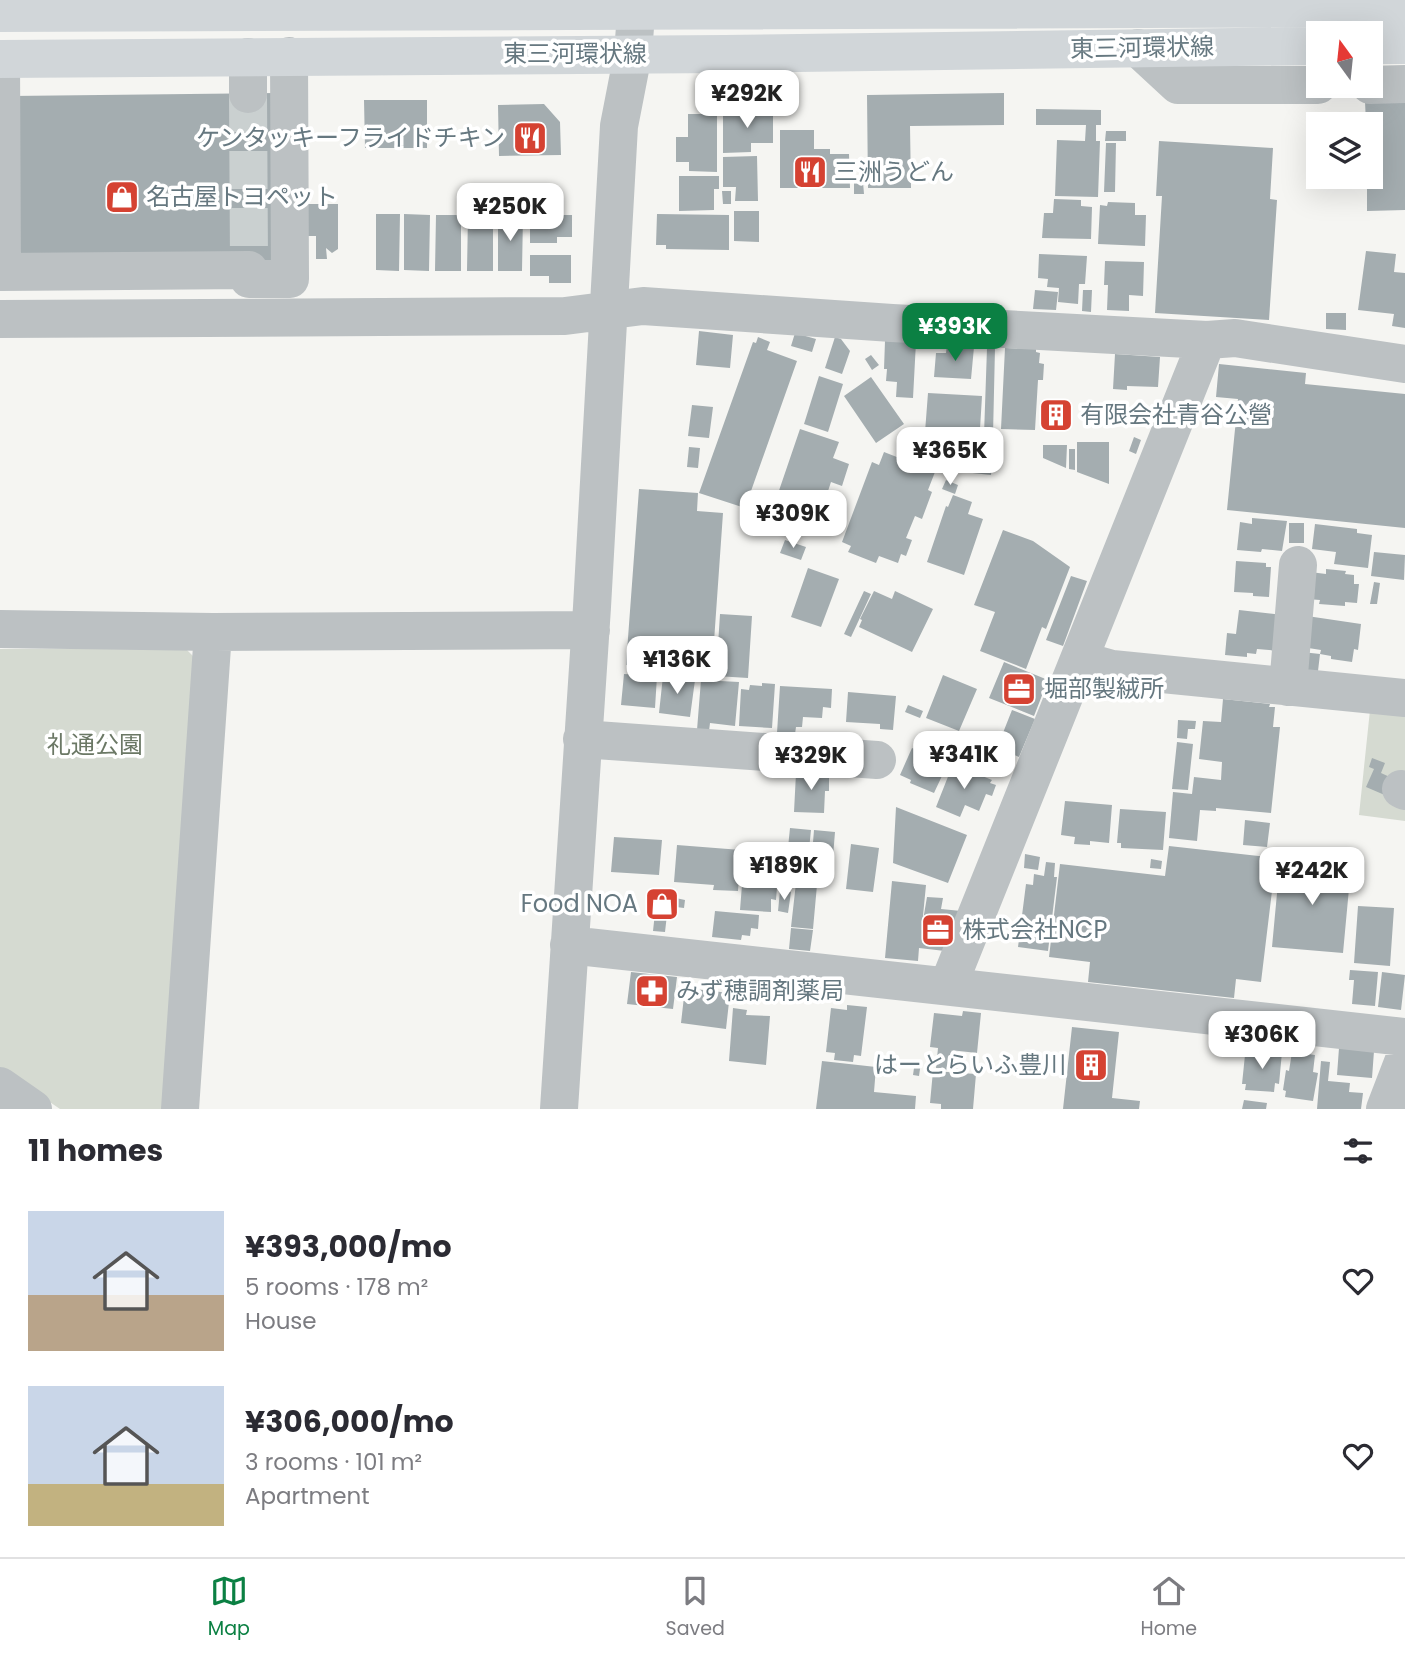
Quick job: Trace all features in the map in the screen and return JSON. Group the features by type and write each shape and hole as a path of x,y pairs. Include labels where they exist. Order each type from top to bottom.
{"main road":[{"name":"東三河環状線","path":"0,13 637,5 1082,9 1405,8"},
{"path":"1383,45 1405,45"},
{"name":"東三河環状線","path":"0,59 248,75 289,56 1306,46"}],"street":[{"path":"1082,9 1119,0"},
{"path":"559,1109 591,631 619,126 633,54 637,5"},
{"path":"1138,48 1178,85 1306,85"},
{"path":"0,59 2,272 249,270 290,279 289,56"},
{"path":"1383,85 1405,84"},
{"path":"249,270 250,319"},
{"path":"0,319 565,316 643,306 892,323 1207,340 1235,338 1405,364"},
{"path":"948,986 1207,340"},
{"path":"1288,687 1298,565"},
{"path":"0,629 213,632 591,631"},
{"path":"180,1109 213,632"},
{"path":"1080,660 1112,668 1405,698"},
{"path":"582,739 877,760"},
{"path":"569,944 1405,1037"},
{"path":"1385,1109 1405,1057"},
{"path":"0,1086 33,1109"}],"green space":[{"name":"礼通公園","path":"185,648 196,659 166,1109 60,1109 0,1068 0,649"},
{"path":"1370,710 1405,714 1405,821 1359,815"}],"building":[{"path":"278,93 279,260 12,262 11,96"},
{"path":"1004,93 1004,125 910,126 911,188 868,188 867,95"},
{"path":"364,100 427,100 427,148 365,148"},
{"path":"1405,100 1405,210 1367,211 1367,189 1383,189 1383,112 1365,112 1365,101"},
{"name":"ケンタッキーフライドチキン","path":"544,104 560,122 561,155 499,156 498,105"},
{"path":"1036,109 1101,110 1101,125 1096,125 1096,141 1100,141 1098,197 1055,196 1057,140 1085,141 1086,125 1036,125"},
{"path":"773,110 773,143 751,143 751,152 723,153 723,111"},
{"path":"688,114 717,114 717,172 689,171 689,162 676,162 676,137 688,137"},
{"path":"780,130 814,130 814,149 830,149 830,154 849,154 850,188 780,188"},
{"path":"1106,131 1126,131 1126,141 1105,141"},
{"path":"1159,141 1273,148 1270,199 1277,200 1269,320 1155,313 1162,196 1156,196"},
{"path":"1106,143 1116,143 1115,192 1104,192"},
{"path":"757,156 758,201 735,201 736,187 723,187 723,157"},
{"path":"679,176 719,176 719,189 714,189 714,210 679,211"},
{"path":"863,182 864,194 854,194 854,183"},
{"path":"722,191 731,191 731,204 723,204"},
{"path":"1054,199 1081,200 1081,206 1092,207 1091,239 1042,238 1044,213 1053,213"},
{"path":"1108,202 1135,203 1135,215 1146,215 1145,246 1098,244 1100,205 1107,206"},
{"path":"304,204 338,204 338,249 332,253 326,248 327,259 316,259 316,236 304,236"},
{"path":"734,211 759,211 759,242 734,241"},
{"path":"376,214 400,214 399,271 376,270"},
{"path":"404,214 430,215 429,271 404,270"},
{"path":"657,214 729,215 729,250 666,249 666,245 656,245"},
{"path":"436,215 461,215 461,271 435,271"},
{"path":"468,215 493,215 493,271 467,271"},
{"path":"498,215 523,215 522,271 498,271"},
{"path":"530,215 572,215 572,237 557,237 557,243 530,243"},
{"path":"1366,251 1396,254 1394,272 1405,273 1405,328 1392,326 1394,314 1358,310"},
{"path":"1039,254 1087,256 1085,284 1079,284 1078,304 1058,302 1059,288 1047,287 1048,279 1038,278"},
{"path":"530,255 571,255 571,283 549,283 549,276 530,276"},
{"path":"1105,261 1144,262 1143,296 1129,295 1129,311 1107,310"},
{"path":"1035,290 1058,292 1056,310 1033,309"},
{"path":"1083,290 1092,290 1091,312 1082,311"},
{"path":"1326,313 1346,313 1346,330 1326,329"},
{"path":"699,331 733,335 730,368 696,365"},
{"path":"795,333 816,339 812,352 791,346"},
{"path":"758,337 770,342 767,350 797,361 745,508 699,493 753,342 756,343"},
{"path":"835,337 841,339 850,351 842,374 825,368"},
{"path":"885,341 916,342 913,398 896,397 897,382 886,381"},
{"path":"947,345 974,347 971,379 934,377 936,353 946,353"},
{"path":"987,348 995,348 993,435 984,435"},
{"path":"1005,348 1036,349 1036,352 1040,353 1039,363 1044,364 1043,380 1038,380 1035,430 1001,429"},
{"path":"1115,354 1160,357 1158,387 1127,386 1127,390 1113,389"},
{"path":"871,355 879,365 872,370 865,359"},
{"path":"1219,364 1306,373 1305,384 1405,394 1405,528 1227,510 1238,399 1216,397"},
{"path":"819,376 843,384 828,432 804,424"},
{"path":"871,377 904,424 876,443 844,396"},
{"path":"928,393 982,396 980,429 945,427 945,433 925,432"},
{"name":"有限会社青谷公營","path":"1044,401 1067,401 1067,428 1045,428"},
{"path":"692,405 713,407 709,438 688,436"},
{"path":"800,429 839,442 833,458 849,464 842,486 831,482 823,506 830,508 822,531 771,514"},
{"path":"928,436 962,439 959,471 941,469 942,459 927,457"},
{"path":"1134,437 1141,440 1136,454 1129,451"},
{"path":"966,439 985,441 984,451 993,452 991,475 963,472"},
{"path":"1077,442 1109,442 1109,484 1077,472"},
{"path":"1043,445 1067,445 1066,468 1043,458"},
{"path":"689,447 700,448 698,468 687,467"},
{"path":"1069,449 1075,449 1075,470 1069,469"},
{"path":"884,452 935,472 928,490 932,492 922,519 915,516 906,538 912,540 906,556 901,554 898,563 879,556 876,563 848,552 851,546 842,542 872,462 879,465"},
{"path":"946,480 958,485 955,494 942,489"},
{"path":"639,489 698,493 697,511 723,513 712,670 626,665"},
{"path":"953,495 972,502 968,514 983,519 964,575 927,562 946,506 948,507"},
{"path":"1252,518 1287,521 1282,551 1237,550 1240,522 1252,524"},
{"path":"1289,523 1304,523 1304,543 1289,543"},
{"path":"1315,524 1357,529 1357,533 1372,535 1368,568 1334,564 1336,552 1312,549"},
{"path":"1003,530 1033,541 1070,567 1046,629 1042,627 1026,669 980,651 995,612 974,605"},
{"path":"785,540 806,547 801,560 780,553"},
{"path":"1374,552 1405,555 1404,580 1371,576"},
{"path":"1236,561 1266,563 1266,567 1271,567 1269,597 1234,592"},
{"path":"808,568 839,579 821,627 791,617"},
{"path":"1326,569 1346,571 1345,574 1354,575 1354,584 1359,584 1357,603 1345,602 1345,606 1319,604 1320,600 1307,599 1310,572 1326,574"},
{"path":"1071,576 1087,581 1063,646 1046,640"},
{"path":"1374,582 1380,583 1377,604 1370,604"},
{"path":"864,591 871,594 851,637 844,634"},
{"path":"874,591 892,599 895,591 933,609 912,652 859,627 862,620 860,619"},
{"path":"1239,610 1283,615 1280,651 1257,649 1256,654 1247,653 1247,657 1225,655 1227,633 1236,634"},
{"path":"720,614 752,616 748,678 716,676"},
{"path":"1307,616 1361,624 1358,650 1354,649 1352,662 1331,659 1331,656 1320,654 1321,650 1302,647"},
{"path":"1302,652 1320,654 1318,671 1307,670"},
{"name":"堀部製絨所","path":"1004,662 1048,680 1034,716 989,698"},
{"path":"624,674 657,676 655,708 621,705"},
{"path":"943,675 977,689 959,731 926,718"},
{"path":"663,676 695,680 690,717 659,713"},
{"path":"701,680 739,682 735,726 710,723 709,731 697,730"},
{"path":"762,683 775,684 772,728 739,726 741,689 749,690 750,685 762,686"},
{"path":"780,686 832,689 831,708 823,707 822,718 803,717 802,727 796,727 795,734 777,733"},
{"path":"848,692 896,696 893,730 880,729 880,724 846,722"},
{"path":"1223,699 1270,704 1269,707 1275,707 1273,727 1280,727 1271,813 1216,808 1216,811 1200,810 1197,841 1169,838 1173,792 1192,794 1194,777 1221,780 1222,762 1199,759 1203,721 1221,722"},
{"path":"908,705 923,711 920,718 905,712"},
{"path":"1012,710 1035,719 1019,757 997,748"},
{"path":"1178,720 1196,721 1195,729 1188,729 1187,739 1177,738"},
{"path":"1177,742 1193,744 1188,790 1172,789"},
{"path":"912,748 948,763 934,793 910,783 911,780 900,775"},
{"path":"1372,758 1385,763 1381,773 1394,779 1387,796 1366,787 1374,769 1369,767"},
{"path":"953,764 992,780 990,783 996,785 992,796 986,794 979,811 965,805 960,817 936,807"},
{"path":"796,773 829,774 829,791 825,791 824,813 794,812"},
{"path":"1065,801 1112,805 1109,843 1090,841 1090,845 1074,844 1075,837 1061,835"},
{"path":"896,807 967,835 948,883 893,863"},
{"path":"1120,809 1166,812 1163,850 1121,848 1121,843 1117,843"},
{"path":"1245,820 1270,823 1267,847 1243,845"},
{"path":"790,828 811,830 806,879 785,877"},
{"path":"814,830 835,832 831,881 810,879"},
{"path":"614,837 662,840 659,875 611,872"},
{"path":"851,844 879,848 873,892 846,889"},
{"path":"677,845 741,850 738,891 713,890 714,885 674,882"},
{"path":"1169,846 1276,858 1261,982 1236,979 1234,998 1088,982 1090,962 1049,957 1060,864 1165,876"},
{"path":"745,847 780,849 776,900 771,899 771,912 740,910"},
{"path":"1025,854 1040,857 1038,870 1024,868"},
{"path":"1151,859 1162,861 1161,869 1150,868"},
{"path":"1280,861 1351,867 1343,953 1272,947"},
{"path":"1046,862 1055,863 1054,877 1057,877 1048,951 1018,947 1026,884 1033,885 1034,874 1044,876"},
{"path":"892,881 926,885 922,926 927,897 943,898 941,909 961,911 945,951 919,948 918,961 885,958"},
{"path":"796,883 817,885 813,929 791,927"},
{"path":"780,891 791,892 788,913 778,911"},
{"path":"657,894 685,900 684,908 668,906 665,932 653,931"},
{"path":"1358,906 1394,908 1390,966 1354,963"},
{"path":"715,911 759,915 758,929 751,928 750,936 742,935 741,940 712,937"},
{"path":"791,928 813,930 810,951 789,949"},
{"path":"1350,970 1378,972 1375,1006 1352,1004 1354,980 1349,980"},
{"name":"みず穂調剤薬局","path":"631,972 677,977 673,1009 627,1004"},
{"path":"1382,972 1405,975 1401,1010 1378,1007"},
{"path":"685,988 730,993 726,1029 681,1023"},
{"path":"847,1005 867,1007 861,1056 854,1055 853,1062 834,1060 835,1053 826,1052 831,1008 847,1010"},
{"path":"733,1008 747,1010 746,1015 770,1016 766,1065 729,1061"},
{"path":"963,1011 981,1013 977,1053 950,1050 959,1052 957,1071 936,1068 938,1048 930,1047 934,1013 962,1016"},
{"name":"はーとらいふ豊川","path":"1072,1027 1119,1032 1112,1098 1140,1101 1139,1109 1063,1109"},
{"path":"1339,1048 1374,1051 1372,1078 1337,1075"},
{"path":"1253,1049 1282,1052 1279,1084 1275,1083 1274,1092 1245,1090 1246,1084 1242,1084 1245,1055 1252,1055"},
{"path":"1292,1052 1315,1055 1313,1072 1318,1073 1313,1101 1285,1097 1286,1091 1283,1090 1286,1070 1289,1071"},
{"path":"822,1061 876,1067 874,1092 916,1096 915,1109 816,1109"},
{"path":"915,1061 921,1062 919,1076 913,1075"},
{"path":"1321,1061 1330,1062 1328,1081 1350,1083 1349,1092 1363,1093 1361,1109 1317,1109"},
{"path":"933,1071 976,1074 973,1109 941,1109 941,1104 930,1103"},
{"path":"1244,1100 1267,1103 1266,1109 1242,1109"}],"tunnel":[{"path":"248,94 249,260"}],"place":[{"name":"ケンタッキーフライドチキン","path":"530,138"},
{"name":"三洲うどん","path":"810,172"},
{"name":"名古屋トヨペット","path":"122,197"},
{"name":"有限会社青谷公營","path":"1056,415"},
{"name":"堀部製絨所","path":"1019,689"},
{"name":"Food NOA","path":"662,904"},
{"name":"株式会社NCP","path":"938,930"},
{"name":"みず穂調剤薬局","path":"652,991"},
{"name":"はーとらいふ豊川","path":"1091,1065"}]}
